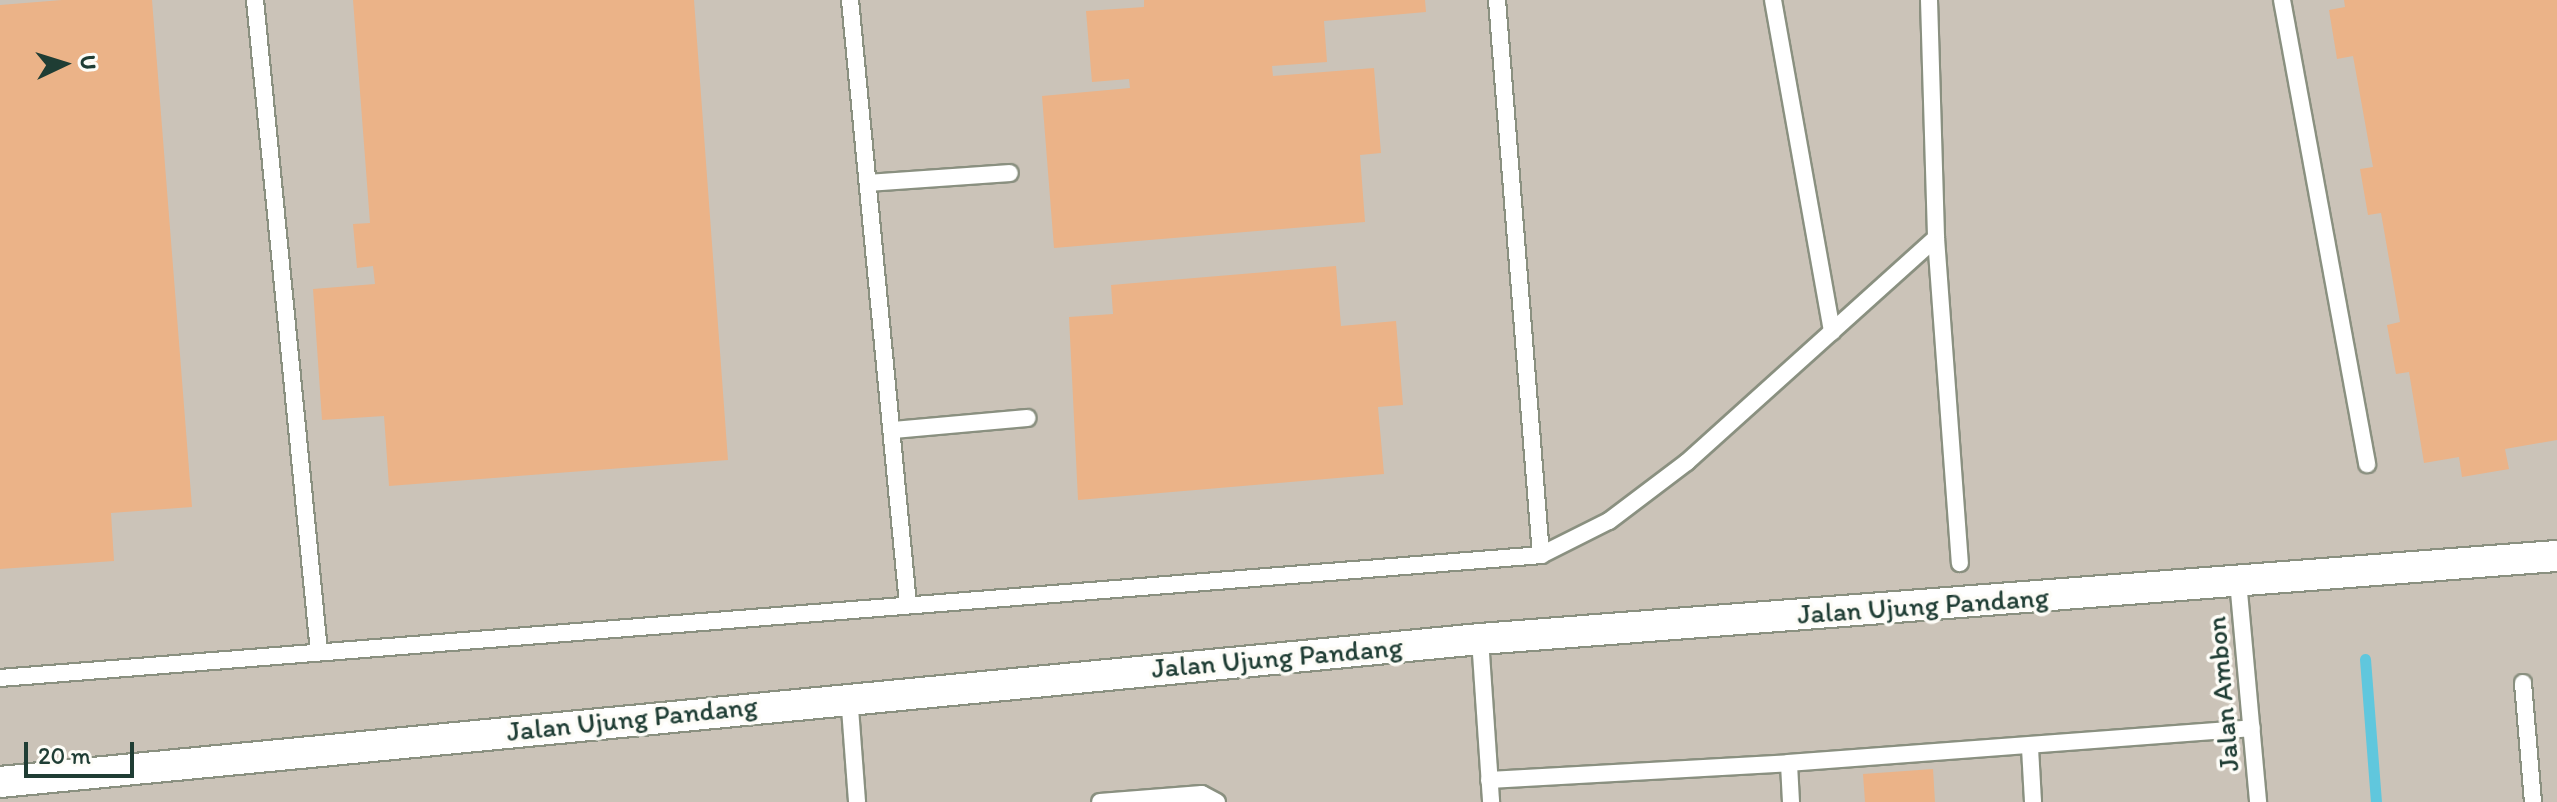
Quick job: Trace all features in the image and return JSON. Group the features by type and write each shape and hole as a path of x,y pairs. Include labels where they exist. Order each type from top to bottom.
{"street":[{"name":"Jalan Ujung Pandang","path":"0,782 849,695 1480,639 2557,556"}],"lane":[{"path":"255,0 319,652"},
{"path":"850,0 908,605"},
{"path":"1497,0 1541,555"},
{"path":"1773,0 1832,332"},
{"path":"1929,0 1936,238 1960,563"},
{"path":"2282,0 2367,464"},
{"path":"868,183 1010,173"},
{"path":"0,678 1541,555 1609,521 1687,462 1936,238"},
{"path":"893,430 1027,418"},
{"name":"Jalan Ambon","path":"2238,581 2258,802"},
{"path":"1480,639 1491,802"},
{"path":"2523,683 2533,802"},
{"path":"849,695 857,802"},
{"path":"1489,780 2030,748 2252,728"},
{"path":"2030,748 2033,802"},
{"path":"1789,763 1791,802"},
{"path":"1100,802 1202,794 1217,802"}],"shaded area":[{"path":"0,0 2557,0 2557,802 0,802"}],"building":[{"path":"62,0 152,0 192,507 111,513 114,561 0,569 0,5"},
{"path":"353,0 694,0 728,460 389,486 384,416 322,420 313,289 375,284 373,266 357,268 353,224 370,223"},
{"path":"1144,0 1425,0 1426,12 1324,21 1327,62 1272,66 1273,76 1374,68 1381,153 1360,155 1365,222 1054,248 1042,96 1130,88 1129,79 1092,82 1086,11 1144,7"},
{"path":"2344,0 2557,0 2557,440 2505,449 2509,469 2462,477 2459,457 2424,463 2409,372 2396,374 2387,325 2400,322 2381,213 2368,215 2360,169 2373,167 2353,56 2337,59 2329,10 2345,7"},
{"path":"1336,266 1341,326 1396,321 1403,405 1378,407 1384,474 1078,500 1069,317 1113,314 1111,285"},
{"path":"1933,769 1935,802 1865,802 1863,774"}],"waterway":[{"path":"2365,659 2376,802"}]}
